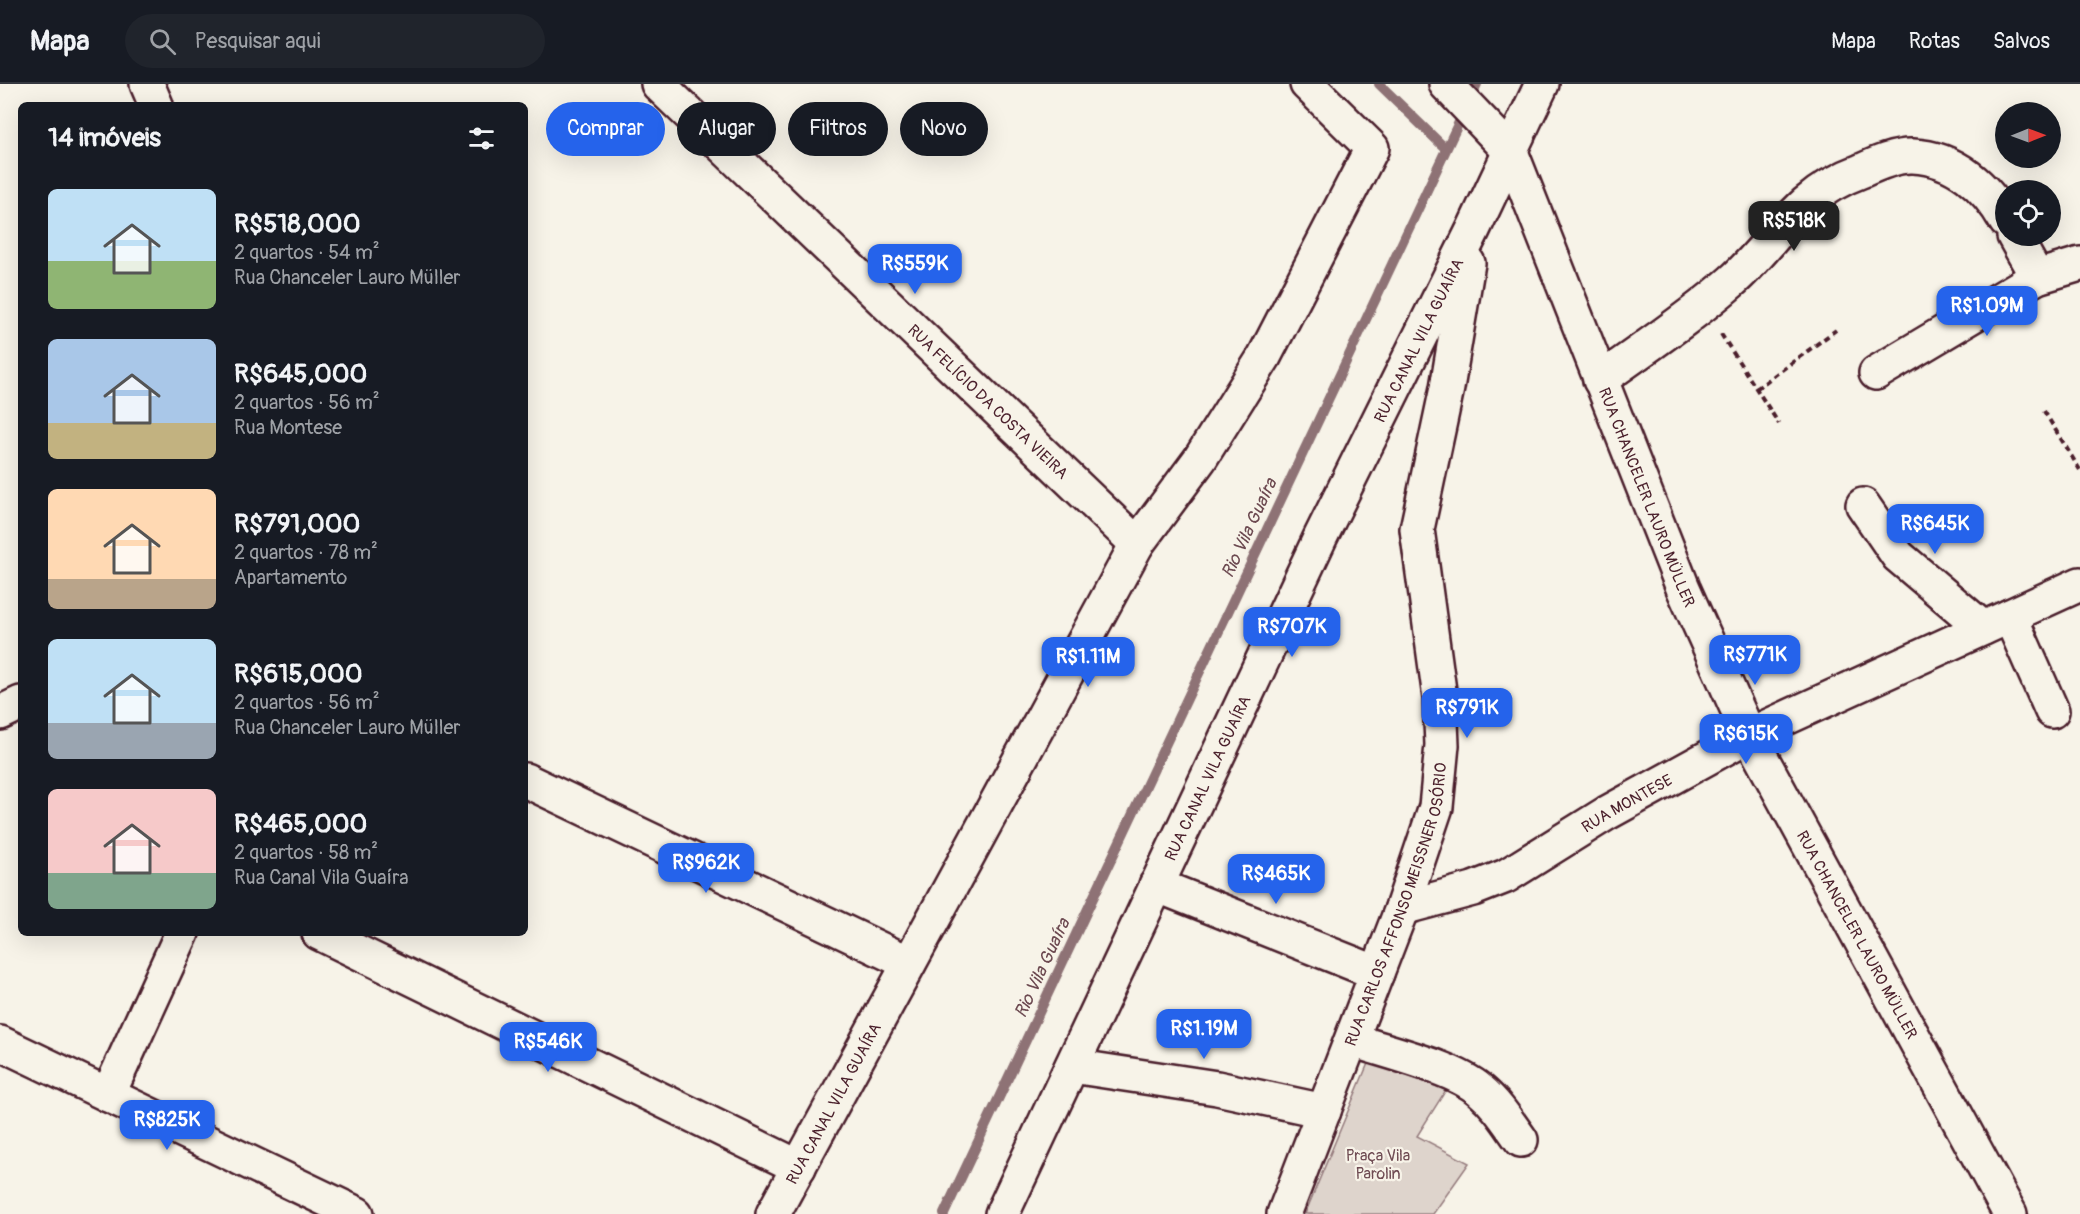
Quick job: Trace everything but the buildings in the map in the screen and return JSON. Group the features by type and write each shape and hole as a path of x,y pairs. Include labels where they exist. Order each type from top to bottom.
{"street":[{"path":"147,84 155,102"},
{"name":"RUA FELÍCIO DA COSTA VIEIRA","path":"658,84 1137,544"},
{"name":"RUA CANAL VILA GUAÍRA","path":"773,1214 1137,544 1200,459 1264,357 1372,148 1307,84"},
{"name":"RUA CANAL VILA GUAÍRA","path":"1002,1214 1320,538 1473,230 1542,84"},
{"path":"1448,87 1511,152"},
{"name":"RUA CHANCELER LAURO MÜLLER","path":"1511,152 1683,588 1749,735 2010,1214"},
{"path":"1600,380 1703,306 1733,280 1809,201 1844,178 1881,162 1912,155 1941,161 1960,170 1982,188 1995,206"},
{"name":"RUA CARLOS AFFONSO MEISSNER OSÓRIO","path":"1284,1214 1402,908 1436,807 1441,774 1440,698 1417,529 1447,388 1473,230"},
{"path":"2019,246 2037,278"},
{"path":"1876,373 2037,278 2080,264"},
{"path":"1863,504 1898,556 1996,622 2052,711"},
{"name":"RUA MONTESE","path":"1402,908 1473,889 1506,876 1607,813 1749,735 2080,584"},
{"path":"0,713 18,704"},
{"path":"528,781 909,963"},
{"path":"1156,885 1377,973"},
{"path":"108,1095 181,936"},
{"path":"325,936 799,1167"},
{"path":"1352,1040 1451,1074 1478,1088 1494,1102 1521,1140"},
{"path":"0,1043 357,1214"},
{"path":"1072,1066 1217,1088 1324,1111"}],"path":[{"path":"1703,306 1779,424"},
{"path":"1756,389 1836,330"},
{"path":"2044,411 2080,470"}],"green space":[{"name":"Praça Vila Parolin","path":"1369,1061 1446,1090 1417,1136 1469,1163 1433,1214 1305,1214"}],"waterway":[{"path":"1379,84 1446,149"},
{"name":"Rio Vila Guaíra","path":"944,1214 1477,84"}]}
